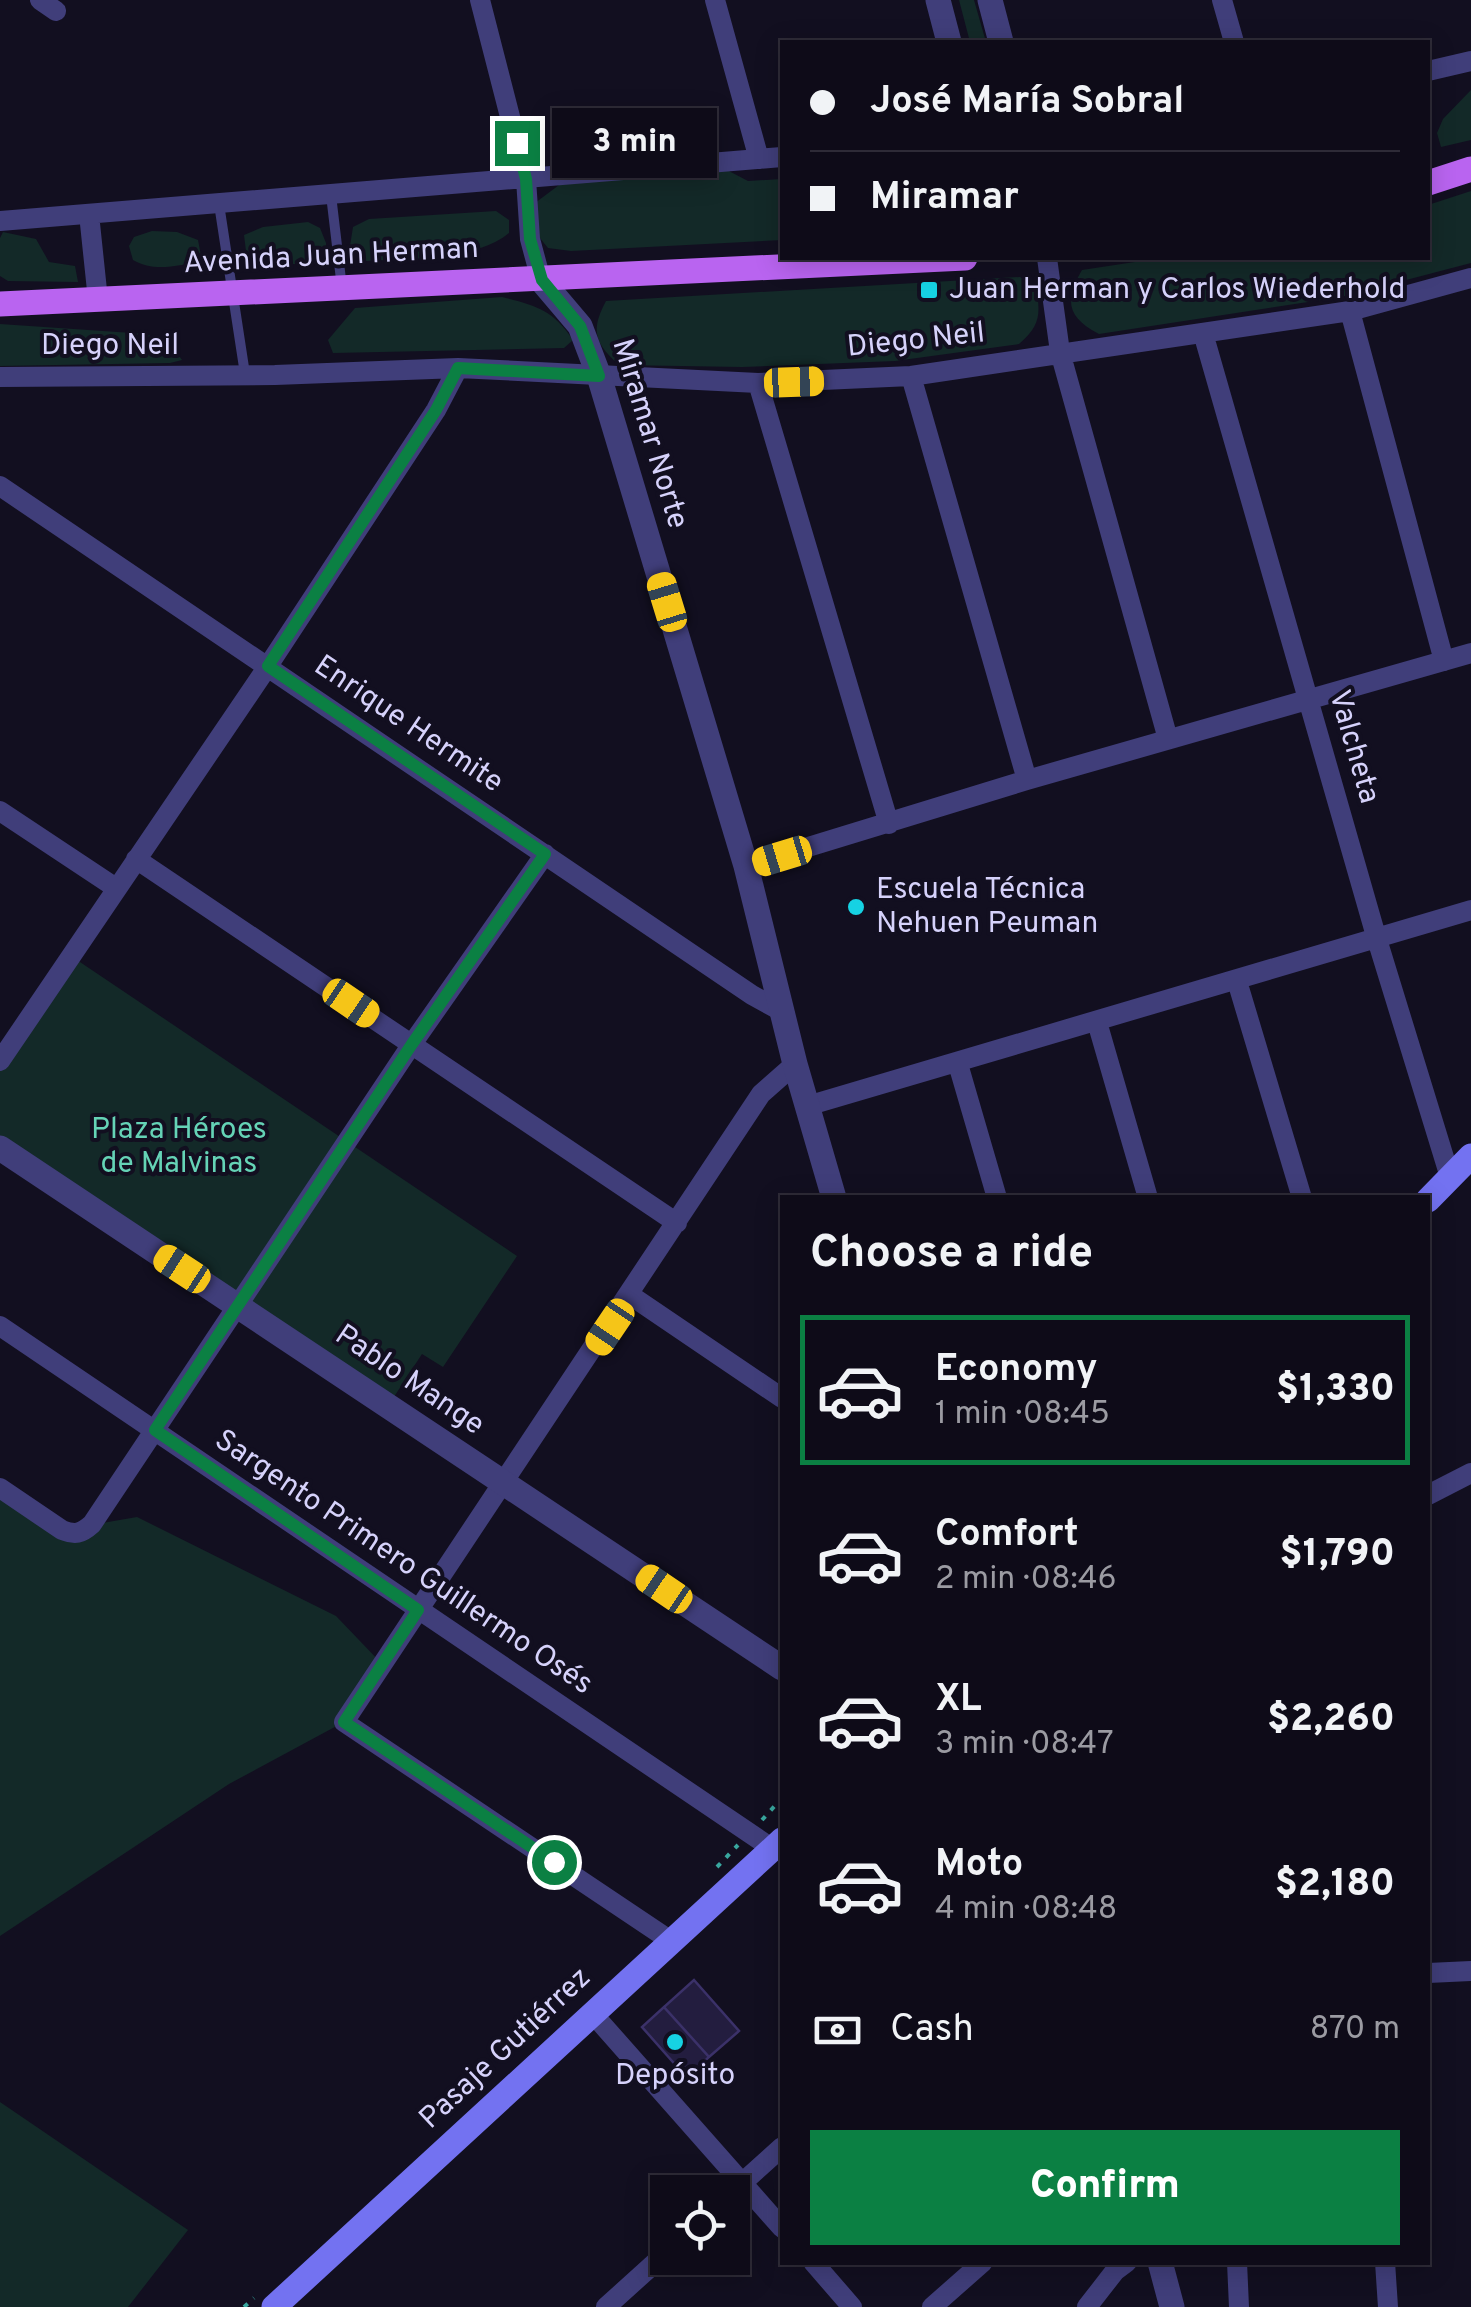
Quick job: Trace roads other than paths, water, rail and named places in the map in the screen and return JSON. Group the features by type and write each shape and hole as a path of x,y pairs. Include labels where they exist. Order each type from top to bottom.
{"main road":[{"path":"1430,182 1471,170"},
{"name":"Avenida Juan Herman","path":"0,304 927,260"},
{"path":"1430,1198 1471,1156"},
{"name":"Pasaje Gutiérrez","path":"274,2307 778,1845"}],"street":[{"path":"480,0 526,179 530,239 542,280"},
{"path":"715,0 759,159"},
{"path":"938,0 948,40"},
{"path":"990,0 1000,40"},
{"path":"1222,0 1233,40"},
{"path":"1430,71 1471,61"},
{"path":"0,221 780,157"},
{"path":"89,214 98,300"},
{"path":"1047,260 1060,352 1168,739"},
{"name":"Diego Neil","path":"0,377 458,368 758,383 911,376 1350,310 1471,278"},
{"name":"Miramar Norte","path":"542,280 580,326 599,376 746,866 833,1195"},
{"path":"1350,310 1444,661"},
{"name":"Valcheta","path":"1203,333 1376,936 1450,1177"},
{"path":"0,1061 268,666 436,410 458,368"},
{"path":"911,376 1026,780"},
{"path":"758,383 889,824"},
{"name":"Enrique Hermite","path":"0,486 752,995 783,1012"},
{"path":"746,866 1026,780 1471,653"},
{"path":"0,811 116,888"},
{"path":"0,1488 72,1534 83,1532 92,1524 412,1044 545,854"},
{"path":"136,858 676,1223"},
{"path":"807,1106 1471,910"},
{"path":"1237,980 1301,1195"},
{"path":"1097,1022 1147,1195"},
{"path":"670,1941 344,1722 761,1094 796,1064"},
{"path":"958,1064 996,1195"},
{"name":"Pablo Mange","path":"0,1148 780,1667"},
{"path":"630,1296 780,1397"},
{"name":"Sargento Primero Guillermo Osés","path":"0,1326 418,1610 778,1845"},
{"path":"1430,1494 1471,1473"},
{"path":"1430,1973 1471,1970"},
{"path":"593,2014 727,2175"},
{"path":"750,2175 780,2148"},
{"path":"750,2199 780,2226"},
{"path":"816,2265 852,2307"},
{"path":"932,2307 980,2265"},
{"path":"1087,2307 1122,2265"},
{"path":"1161,2265 1172,2307"},
{"path":"1237,2265 1239,2307"},
{"path":"1385,2265 1388,2307"},
{"path":"606,2307 650,2267"}],"lane":[{"path":"331,195 342,289"},
{"path":"219,204 245,375"}],"place":[{"name":"Juan Herman y Carlos Wiederhold","path":"929,290"},
{"name":"Escuela Técnica Nehuen Peuman","path":"856,907"},
{"name":"Depósito","path":"675,2042"}],"park label":[{"name":"Plaza Héroes de Malvinas","path":"179,1147"}]}
